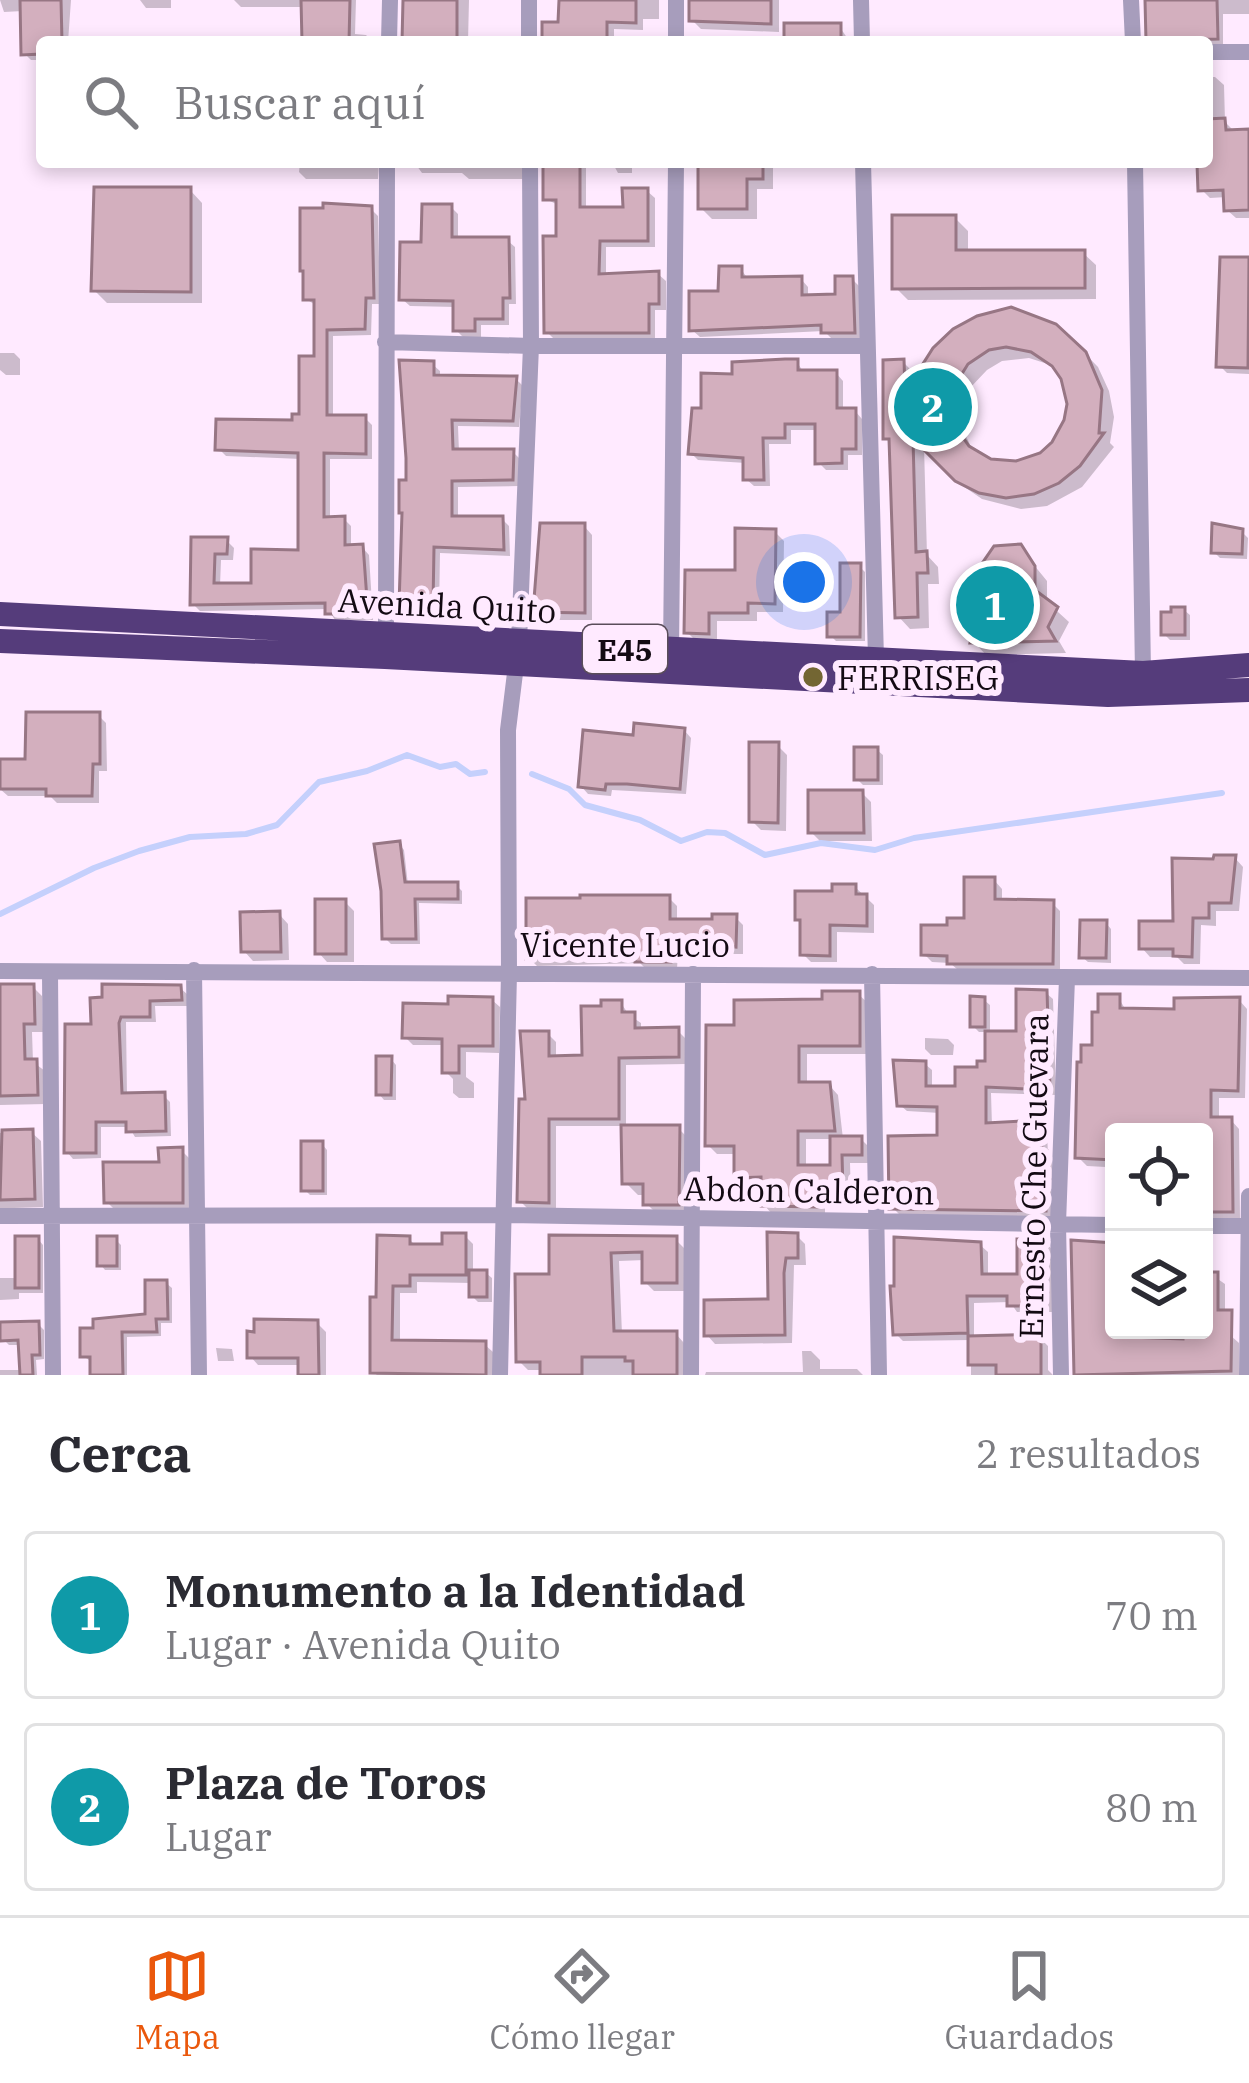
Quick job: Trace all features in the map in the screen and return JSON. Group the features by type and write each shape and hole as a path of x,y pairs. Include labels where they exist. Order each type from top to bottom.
{"highway":[{"name":"Avenida Quito","path":"0,614 386,634 518,653 1108,695 1249,690"},
{"name":"Avenida Quito","path":"0,641 671,652 1143,674 1249,665"}],"street":[{"path":"389,0 389,36"},
{"path":"529,0 529,36"},
{"path":"676,0 676,36"},
{"path":"861,0 862,36"},
{"path":"1131,0 1132,36"},
{"path":"1213,52 1249,52"},
{"path":"386,634 387,168"},
{"path":"500,1375 509,974 508,730 518,653 531,346 530,168"},
{"path":"671,652 676,168"},
{"path":"863,168 876,659"},
{"path":"1135,168 1143,674"},
{"path":"385,342 866,346"},
{"path":"194,970 199,1375"},
{"name":"Vicente Lucio","path":"0,971 1249,978"},
{"path":"50,972 53,1375"},
{"path":"691,1375 693,974"},
{"path":"872,974 879,1375"},
{"name":"Ernesto Che Guevara","path":"1061,1375 1058,1224 1067,978"},
{"path":"1247,1375 1249,1196"},
{"name":"Abdon Calderon","path":"0,1216 504,1214 1105,1225"},
{"path":"1213,1226 1249,1226"}],"building":[{"path":"20,0 61,0 62,36 36,36 36,54 21,55"},
{"path":"301,0 350,0 349,36 302,36"},
{"path":"403,0 457,0 457,36 402,36"},
{"path":"559,0 636,0 636,23 607,22 607,36 542,36 542,22 558,22"},
{"path":"689,0 771,0 771,24 689,21"},
{"path":"1145,0 1217,0 1218,39 1146,36"},
{"path":"784,23 841,23 841,36 784,36"},
{"path":"1225,118 1226,130 1249,129 1249,210 1224,211 1223,190 1198,191 1197,168 1213,168 1213,119"},
{"path":"543,168 580,168 580,207 623,207 622,188 648,188 648,241 600,241 599,274 659,271 659,304 649,304 649,333 544,333 543,236 556,236 556,200 543,200"},
{"path":"698,168 763,168 763,179 747,179 747,209 698,209"},
{"path":"94,187 191,187 191,292 91,291"},
{"path":"323,203 372,206 374,298 366,298 365,329 327,330 327,415 366,415 366,454 324,453 324,517 345,516 345,545 363,544 368,614 325,614 325,603 190,605 191,537 228,537 227,554 215,554 214,583 251,583 251,549 298,550 298,453 215,450 216,419 292,420 292,414 299,414 299,356 314,356 314,300 303,300 300,271 300,208 323,208"},
{"path":"422,204 452,204 452,237 509,237 510,298 503,298 503,319 475,319 475,331 453,331 453,301 399,300 400,242 421,242"},
{"path":"892,215 956,215 956,250 1085,250 1085,288 892,289"},
{"path":"1220,257 1249,257 1248,368 1216,367"},
{"path":"719,266 742,266 742,277 802,276 802,295 835,294 835,276 853,276 855,333 821,333 821,325 689,331 689,291 718,291"},
{"path":"1011,307 1056,324 1086,352 1102,390 1099,433 1104,433 1080,466 1059,483 1034,494 1006,498 979,493 955,481 913,439 916,552 927,551 928,573 917,573 918,617 895,618 889,439 883,439 883,360 904,359 905,392 933,348 953,329 977,316","holes":["1006,347 1031,352 1052,366 1061,379 1067,404 1064,420 1040,453 1016,461 991,459 969,446 955,426 951,409 955,385 968,364 989,350"]},
{"path":"798,359 798,370 837,370 837,408 856,408 856,449 842,449 842,463 815,464 815,424 785,424 785,438 763,438 764,480 743,480 743,458 688,454 692,408 701,408 701,373 732,374 732,362"},
{"path":"399,360 434,361 434,375 517,376 513,421 452,420 453,449 514,449 513,480 452,481 452,516 503,516 504,550 434,547 433,605 399,605 399,480 406,480 406,458"},
{"path":"540,523 585,523 585,613 533,612"},
{"path":"1212,523 1243,529 1242,554 1211,553"},
{"path":"735,528 776,529 775,604 748,603 748,613 709,613 709,634 684,633 685,570 735,570"},
{"path":"1021,544 1035,566 1035,590 1058,607 1048,627 1056,641 970,643 972,633 960,617 994,581 982,578 981,565 994,546"},
{"path":"840,563 861,563 860,637 827,637 827,612 840,612"},
{"path":"1171,607 1185,607 1185,635 1161,635 1161,612 1171,612"},
{"path":"26,712 100,712 100,764 93,764 92,796 0,789 0,759 25,759"},
{"path":"634,723 685,728 680,789 627,784 606,784 605,790 578,787 583,730 633,735"},
{"path":"749,742 779,742 778,823 749,822"},
{"path":"854,747 878,747 878,780 854,780"},
{"path":"808,790 863,790 864,833 808,833"},
{"path":"400,841 405,882 458,882 458,899 415,899 416,939 382,939 374,844"},
{"path":"1214,855 1236,855 1231,903 1209,903 1209,918 1193,918 1192,957 1173,956 1173,949 1139,949 1139,921 1173,921 1172,858 1213,859"},
{"path":"964,877 995,877 995,899 1054,900 1053,964 947,964 947,956 921,955 921,925 947,925 947,918 964,918"},
{"path":"832,884 856,884 856,894 867,894 867,926 830,925 830,956 800,955 795,891 832,891"},
{"path":"670,895 670,919 737,914 736,947 677,942 671,945 671,962 635,962 635,956 526,959 526,898"},
{"path":"315,899 346,899 346,954 315,954"},
{"path":"280,911 281,952 241,952 240,912"},
{"path":"1080,920 1107,920 1106,958 1079,958"},
{"path":"0,984 34,984 35,1024 24,1024 25,1059 37,1059 38,1095 0,1096"},
{"path":"102,984 181,985 182,1000 150,1001 150,1017 121,1017 119,1023 122,1093 165,1092 166,1131 126,1132 126,1122 96,1122 96,1153 64,1153 65,1024 91,1024 90,998 102,997"},
{"path":"1016,989 1047,990 1050,1090 986,1087 986,1123 1041,1120 1042,1151 1047,1151 1046,1211 889,1209 888,1136 937,1135 937,1107 897,1106 893,1060 926,1061 926,1086 955,1086 955,1067 977,1067 977,1061 985,1061 985,1031 1016,1031"},
{"path":"822,991 860,991 860,1046 799,1046 799,1082 830,1082 835,1131 798,1131 798,1165 830,1165 830,1136 862,1136 862,1155 842,1155 843,1190 817,1191 817,1207 761,1206 761,1177 734,1178 734,1146 705,1146 706,1025 734,1025 734,1000 822,999"},
{"path":"1098,994 1120,994 1120,1008 1174,1009 1174,998 1240,997 1238,1091 1211,1090 1211,1117 1232,1117 1233,1212 1213,1212 1213,1123 1105,1123 1105,1160 1075,1158 1077,1062 1081,1062 1081,1045 1092,1045 1092,1012 1098,1012"},
{"path":"448,996 493,997 493,1046 459,1046 459,1073 442,1073 442,1039 402,1038 403,1003 448,1004"},
{"path":"970,996 985,997 985,1027 970,1027"},
{"path":"601,1000 622,1000 622,1012 635,1012 635,1028 679,1027 679,1057 619,1058 619,1119 549,1119 549,1203 517,1202 519,1099 525,1099 520,1031 549,1031 549,1056 582,1055 581,1006 601,1006"},
{"path":"376,1056 392,1056 391,1095 376,1095"},
{"path":"621,1125 680,1125 679,1205 643,1205 643,1184 622,1184"},
{"path":"33,1129 35,1199 0,1200 2,1130"},
{"path":"301,1141 323,1141 323,1191 301,1191"},
{"path":"183,1147 183,1203 104,1203 103,1162 159,1162 158,1148"},
{"path":"767,1232 798,1233 798,1258 786,1258 784,1273 785,1335 704,1336 704,1300 768,1299"},
{"path":"442,1233 466,1233 466,1275 410,1275 410,1286 393,1286 392,1340 486,1341 486,1375 370,1373 370,1297 376,1297 377,1235 410,1236 410,1244 442,1244"},
{"path":"549,1235 677,1236 677,1283 642,1283 642,1252 611,1253 614,1331 677,1331 677,1375 633,1375 633,1361 625,1357 582,1357 582,1375 540,1375 540,1362 516,1362 515,1274 549,1274"},
{"path":"15,1236 39,1236 39,1288 15,1288"},
{"path":"97,1236 117,1236 117,1266 97,1266"},
{"path":"894,1237 981,1242 982,1274 1017,1274 1017,1239 1046,1239 1047,1306 1007,1306 1007,1296 967,1296 968,1333 893,1335"},
{"path":"1071,1240 1105,1242 1105,1339 1213,1339 1213,1272 1218,1272 1218,1310 1232,1310 1231,1371 1074,1375"},
{"path":"469,1270 487,1270 487,1297 469,1297"},
{"path":"145,1280 167,1280 168,1319 156,1319 157,1332 122,1332 123,1375 90,1375 90,1357 80,1357 80,1328 93,1328 93,1319 145,1314"},
{"path":"254,1319 318,1320 319,1375 298,1375 298,1358 247,1358 247,1331 254,1332"},
{"path":"39,1321 40,1355 32,1355 33,1375 20,1375 18,1340 0,1341 0,1322"},
{"path":"1041,1334 1041,1375 996,1375 996,1365 968,1365 968,1336"}],"waterway":[{"path":"0,914 139,851 190,837 246,834 277,825 319,782 407,755 440,767 456,764 470,774 485,772"},
{"path":"532,774 569,789 585,805 640,820 681,841 707,832 725,833 765,855 821,843 875,850 914,838 1222,793"}],"place":[{"name":"Plaza de Toros","path":"933,407"},
{"name":"Monumento a la Identidad","path":"995,605"},
{"name":"FERRISEG","path":"813,677"}]}
